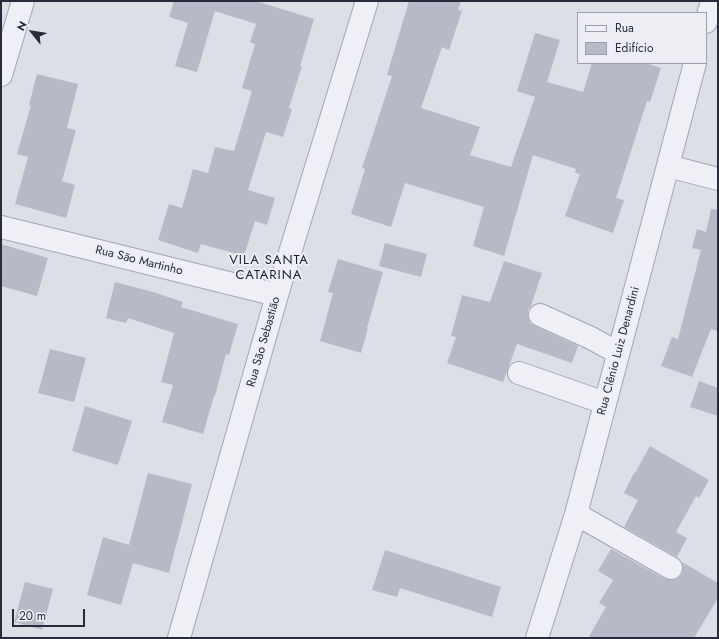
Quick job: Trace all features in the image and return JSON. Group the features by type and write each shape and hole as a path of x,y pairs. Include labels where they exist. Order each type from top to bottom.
{"street":[{"path":"1,75 23,1"},
{"name":"Rua São Sebastião","path":"179,638 277,295 367,1"},
{"path":"707,18 712,1"},
{"name":"Rua Clênio Luiz Denardini","path":"537,638 576,514 695,64"},
{"path":"668,166 718,179"},
{"name":"Rua São Martinho","path":"1,227 277,295"},
{"path":"540,314 591,338 618,353"},
{"path":"519,373 605,403"},
{"path":"576,514 671,568"}],"building":[{"path":"174,1 256,1 314,19 300,66 302,66 289,108 292,109 283,137 266,132 248,190 275,198 267,225 255,221 244,256 201,244 198,253 158,240 169,204 182,208 193,169 208,173 215,147 234,151 252,91 242,88 255,44 250,42 256,24 215,11 197,72 175,66 188,23 169,17"},
{"path":"409,1 461,1 458,10 462,11 449,50 442,47 421,108 480,127 470,155 511,167 535,97 517,91 535,33 560,40 547,82 583,92 592,64 649,64 661,68 650,102 647,101 616,198 624,200 613,233 565,216 580,174 575,173 576,169 533,155 504,256 473,246 484,207 405,183 391,227 351,214 365,169 362,168 392,76 387,75"},
{"path":"37,74 78,84 67,128 76,130 62,181 75,185 66,218 15,204 28,157 17,154 31,105 29,105"},
{"path":"711,209 718,210 718,331 711,329 692,377 661,366 672,337 678,339 701,250 692,248 697,229 706,232"},
{"path":"385,243 427,254 421,277 379,266"},
{"path":"1,244 48,258 37,296 1,286"},
{"path":"338,259 383,272 361,353 320,341 333,293 328,292"},
{"path":"504,261 542,273 531,306 528,310 530,323 578,346 572,363 517,344 503,382 447,363 456,337 451,336 462,295 490,302"},
{"path":"115,282 183,302 181,307 238,324 229,355 226,354 203,434 162,422 173,385 161,382 174,333 128,318 126,323 106,318"},
{"path":"50,349 86,358 74,402 38,393"},
{"path":"699,381 718,388 718,416 690,407"},
{"path":"85,406 132,421 118,465 72,451"},
{"path":"650,446 709,480 699,498 696,496 676,532 687,538 677,557 624,527 638,500 624,493"},
{"path":"148,473 192,484 169,573 133,563 121,605 87,595 103,537 129,545"},
{"path":"611,549 665,579 677,579 682,574 682,562 718,583 718,598 694,638 588,638 606,607 599,603 613,580 598,571"},
{"path":"385,550 501,587 492,617 400,588 397,597 372,590"},
{"path":"25,582 53,589 42,630 14,622"}],"district":[{"name":"VILA SANTA CATARINA","path":"269,268"}]}
